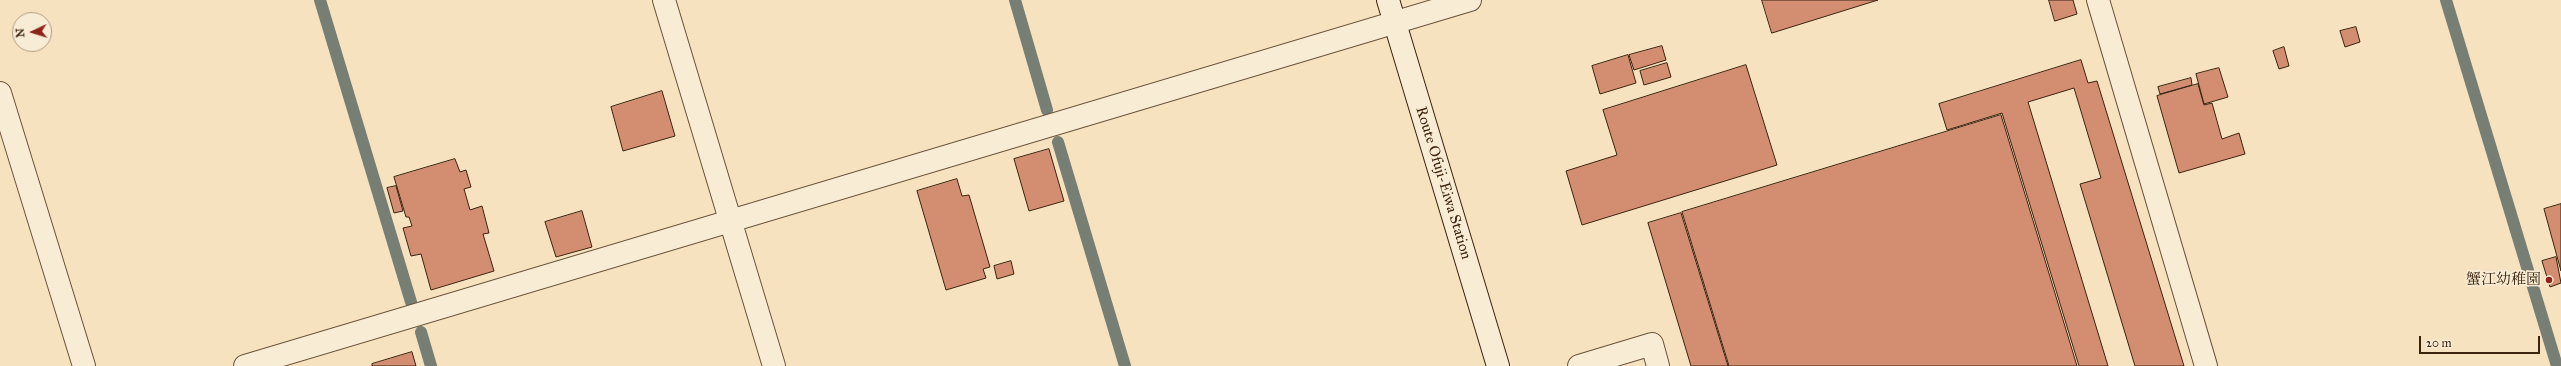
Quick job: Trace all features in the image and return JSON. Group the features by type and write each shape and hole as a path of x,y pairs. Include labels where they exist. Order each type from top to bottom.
{"street":[{"path":"664,0 774,366"},
{"name":"Route Ofuji-Eiwa Station","path":"1388,0 1498,366"},
{"path":"245,366 729,220 1470,0"},
{"path":"2098,0 2206,366"},
{"path":"0,93 84,366"},
{"path":"1579,366 1652,344 1658,366"}],"building":[{"path":"1762,0 1878,0 1772,33"},
{"path":"2049,0 2073,0 2077,14 2055,21"},
{"path":"2356,27 2360,42 2345,47 2340,31"},
{"path":"1662,46 1666,60 1634,70 1629,55"},
{"path":"2284,47 2289,66 2279,69 2273,51"},
{"path":"1628,55 1636,83 1600,94 1592,66"},
{"path":"2081,60 2088,83 2097,81 2184,366 2135,366 2080,184 2101,178 2074,88 2028,102 2108,366 2079,366 2002,113 1947,130 1939,104"},
{"path":"1667,63 1671,77 1644,85 1640,71"},
{"path":"1746,65 1777,165 1582,225 1566,171 1617,155 1603,110"},
{"path":"2219,68 2228,97 2204,104 2196,74"},
{"path":"2191,78 2192,85 2160,94 2158,87"},
{"path":"2198,84 2204,105 2212,103 2222,139 2239,133 2245,154 2179,173 2157,96"},
{"path":"662,91 675,136 623,151 611,107"},
{"path":"2001,115 2077,366 1729,366 1682,212"},
{"path":"1049,149 1064,201 1029,211 1014,159"},
{"path":"455,159 460,172 466,170 471,187 464,189 470,210 482,206 489,233 483,234 494,271 431,290 421,254 411,256 403,228 412,226 409,217 406,217 394,177"},
{"path":"957,179 962,196 969,195 990,267 983,269 986,278 946,290 917,191"},
{"path":"396,186 403,211 394,213 387,188"},
{"path":"2561,204 2561,271 2544,209"},
{"path":"582,211 592,247 556,257 545,222"},
{"path":"1681,213 1728,366 1691,366 1648,223"},
{"path":"2556,257 2561,283 2550,287 2542,261"},
{"path":"1011,261 1014,274 997,279 994,266"},
{"path":"412,352 416,366 372,366 372,364"}],"waterway":[{"path":"320,0 411,302"},
{"path":"1015,0 1047,110"},
{"path":"2446,0 2557,366"},
{"path":"1058,142 1125,366"},
{"path":"421,332 431,366"}],"place":[{"name":"蟹江幼稚園","path":"2549,280"}]}
